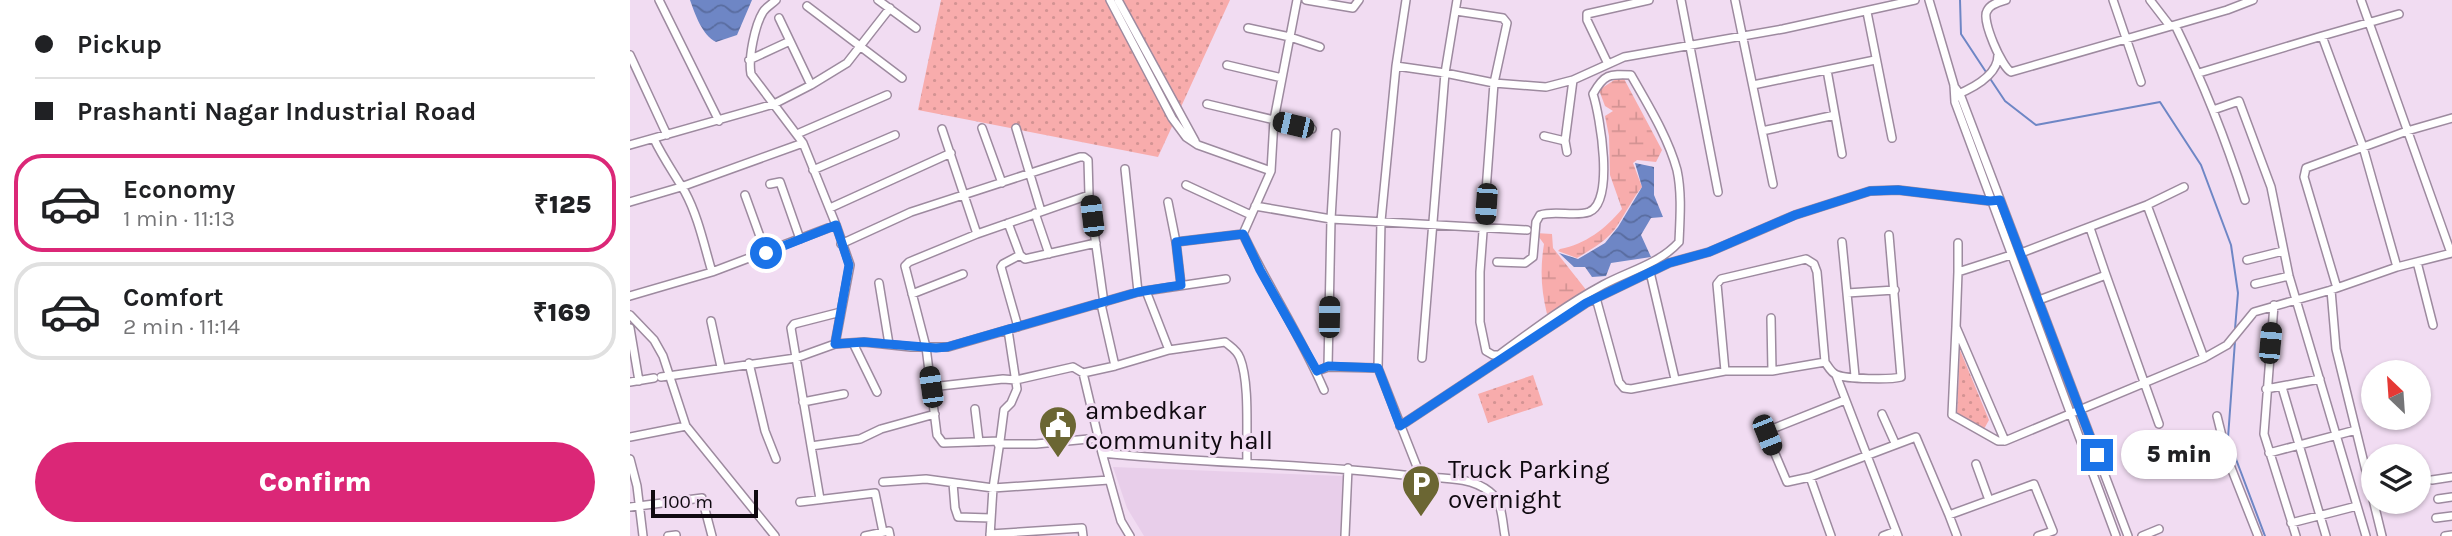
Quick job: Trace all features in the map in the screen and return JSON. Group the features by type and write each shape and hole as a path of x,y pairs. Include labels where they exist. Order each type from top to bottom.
{"street":[{"path":"659,0 719,121"},
{"path":"776,0 764,11 749,60 751,74 803,143 830,208 849,265 835,344"},
{"path":"878,0 916,28"},
{"path":"1110,0 1172,118 1186,137 1198,145 1271,171"},
{"path":"1118,0 1198,145"},
{"path":"1297,0 1274,120 1271,171 1243,234 1260,270 1317,371 1324,390"},
{"path":"1306,0 1353,8 1359,0"},
{"path":"1406,0 1396,66 1381,221 1378,368 1421,477"},
{"path":"1422,358 1445,73 1457,0"},
{"path":"1608,64 1587,20 1587,14 1649,0"},
{"path":"1681,0 1718,192"},
{"path":"1735,0 1773,184"},
{"path":"1396,66 1494,83 1546,87 1573,80 1624,57 1867,12 1915,0"},
{"path":"1929,0 1990,201 2116,536"},
{"path":"2006,0 1991,6 1985,16 1998,54 2005,68 2011,72 2173,26 2253,0"},
{"path":"2113,0 2141,82"},
{"path":"2150,0 2173,26 2199,73 2245,200"},
{"path":"1958,243 1952,415 1998,441 2204,358 2231,341 2254,312 2452,253 2361,0"},
{"path":"807,6 902,78"},
{"path":"630,145 774,104 811,85 847,63 890,8"},
{"path":"1456,11 1506,20 1494,83 1480,272 1480,322 1486,351 1499,355 1557,312 1604,284 1670,252 1679,242 1677,172 1669,147 1631,75 1613,74 1601,80 1594,94 1603,144 1602,188 1597,207 1586,213 1541,215 1536,222 1533,257 1525,263 1497,262"},
{"path":"1867,12 1892,138"},
{"path":"2199,73 2399,14"},
{"path":"779,18 811,85"},
{"path":"1248,28 1320,47"},
{"path":"2322,36 2363,147 2398,267"},
{"path":"749,60 790,41"},
{"path":"1957,95 1973,87 1994,70 1997,67 1998,54"},
{"path":"630,55 667,135"},
{"path":"1753,85 1875,60"},
{"path":"1227,65 1282,78"},
{"path":"1827,70 1842,154"},
{"path":"1567,152 1565,141 1573,80"},
{"path":"797,134 887,95"},
{"path":"1957,95 2021,253 2128,536"},
{"path":"2213,110 2236,100 2239,102 2271,187 2289,276 2366,536"},
{"path":"1206,104 1312,130"},
{"path":"1762,131 1835,115"},
{"path":"2382,536 2336,349 2334,289 2304,172 2310,166 2452,118"},
{"path":"982,128 1002,183"},
{"path":"1016,128 1049,254"},
{"path":"942,129 977,234"},
{"path":"1328,366 1336,132"},
{"path":"813,170 895,135"},
{"path":"1544,136 1565,141"},
{"path":"654,139 692,208 712,272"},
{"path":"630,202 681,187 803,143"},
{"path":"830,208 951,153"},
{"path":"841,244 911,212 1084,157 1088,160 1089,195 1102,304 1115,366"},
{"path":"1125,169 1142,291 1169,350"},
{"path":"770,184 780,182 800,239"},
{"path":"1186,186 1251,215"},
{"path":"2021,253 2147,205 2184,187"},
{"path":"1400,426 1596,298 1669,263 1709,252 1795,215 1870,191 1898,190 2000,200"},
{"path":"746,195 766,253"},
{"path":"1089,195 977,234 905,266 926,347 937,435 943,443 1036,444 1099,438"},
{"path":"1168,202 1181,285"},
{"path":"2147,205 2204,358"},
{"path":"1255,206 1331,219 1527,230"},
{"path":"1008,223 1020,255 1025,259 1096,243"},
{"path":"630,296 712,272 836,225"},
{"path":"2090,228 2159,424"},
{"path":"1176,242 1243,234"},
{"path":"1836,375 1899,379 1902,375 1889,235"},
{"path":"1842,242 1855,376"},
{"path":"2247,260 2283,251"},
{"path":"1018,327 1001,267 1020,255"},
{"path":"1958,272 2011,255"},
{"path":"1725,371 1717,284 1721,279 1806,260 1814,264 1825,362 1836,375 1897,533 1883,536"},
{"path":"2417,262 2433,326"},
{"path":"1650,272 1675,379"},
{"path":"912,294 963,274"},
{"path":"2039,300 2106,275"},
{"path":"2255,284 2289,276"},
{"path":"630,382 796,358 835,344 947,347 1142,291 1226,279"},
{"path":"879,283 889,344"},
{"path":"1847,293 1895,290"},
{"path":"1596,298 1619,382 1624,388 1632,389 1725,371 1772,371 1825,362"},
{"path":"2274,305 2263,424 2269,453 2296,536"},
{"path":"820,499 790,334 793,324 841,312"},
{"path":"630,315 654,340 663,356 661,377 686,426 775,536"},
{"path":"1771,318 1772,371"},
{"path":"711,321 720,367"},
{"path":"1956,327 2005,440"},
{"path":"630,328 639,381"},
{"path":"1008,330 1016,395 1004,410 1001,420 990,535 1082,528 1083,536"},
{"path":"931,387 1016,380 1073,367 1083,373 1169,350 1225,342 1240,357 1244,377 1247,462"},
{"path":"853,343 877,392"},
{"path":"748,363 765,432 776,459"},
{"path":"1317,371 1328,366 1378,368"},
{"path":"1083,373 1121,521 1122,536"},
{"path":"2266,389 2320,379"},
{"path":"2282,387 2326,536"},
{"path":"803,402 844,394"},
{"path":"1845,400 1767,431 1787,482 1810,477 1912,437 1919,440 1957,536"},
{"path":"975,409 979,442"},
{"path":"811,446 860,439 880,429 935,414"},
{"path":"1882,414 1895,443"},
{"path":"2217,416 2228,460 2258,536"},
{"path":"630,437 686,426"},
{"path":"2269,453 2356,430"},
{"path":"1102,453 1348,468 1469,481 1492,493 1500,507 1505,536"},
{"path":"631,463 643,536"},
{"path":"1976,464 1989,499"},
{"path":"1345,536 1348,468"},
{"path":"1810,477 1831,536"},
{"path":"2432,480 2452,477"},
{"path":"883,482 926,479 993,488 1109,480"},
{"path":"953,483 954,508 958,517 991,519"},
{"path":"1948,515 2034,484 2054,533 2038,536"},
{"path":"800,502 875,493 886,534 865,536"},
{"path":"2438,499 2452,497"},
{"path":"630,507 702,498 712,536"},
{"path":"2291,523 2357,506"},
{"path":"2436,518 2452,516"},
{"path":"1121,521 1130,536"},
{"path":"2142,536 2159,529"},
{"path":"2445,536 2452,535"}],"shaded area":[{"path":"1113,467 1343,476 1340,536 1144,536 1127,508"}],"green space":[{"path":"941,0 1230,0 1158,157 918,110"},
{"path":"1622,75 1662,150 1656,162 1637,160 1633,163 1642,187 1609,236 1577,258 1558,251 1594,235 1622,209 1610,175 1609,136 1605,116 1613,111 1605,106 1599,90"},
{"path":"1536,233 1552,234 1553,248 1587,291 1576,300 1547,314 1542,279 1544,244"},
{"path":"1960,350 1989,420 1984,429 1957,413"},
{"path":"1533,375 1543,405 1488,423 1478,394"}],"water":[{"path":"690,0 752,0 737,35 716,42 703,29"},
{"path":"1635,163 1654,167 1654,195 1663,217 1651,218 1641,235 1651,257 1611,263 1606,276 1592,277 1585,267 1574,267 1559,253 1578,259 1605,243 1642,187"}],"waterway":[{"path":"1960,0 1961,34 1986,72"},
{"path":"1989,77 2005,101 2036,125 2160,102 2201,165 2231,245 2238,293 2235,329"},
{"path":"2235,341 2228,438 2265,536"}],"place":[{"name":"ambedkar community hall","path":"1058,459"},
{"name":"Truck Parking overnight","path":"1421,518"}],"route":[{"path":"766,253 836,225 849,265 849,275 835,344 864,342 936,348 1138,292 1181,285 1176,242 1243,234 1260,270 1317,371 1328,366 1378,368 1400,426 1586,303 1669,263 1709,252 1795,215 1840,199 1880,190 2000,200 2097,455"}]}
